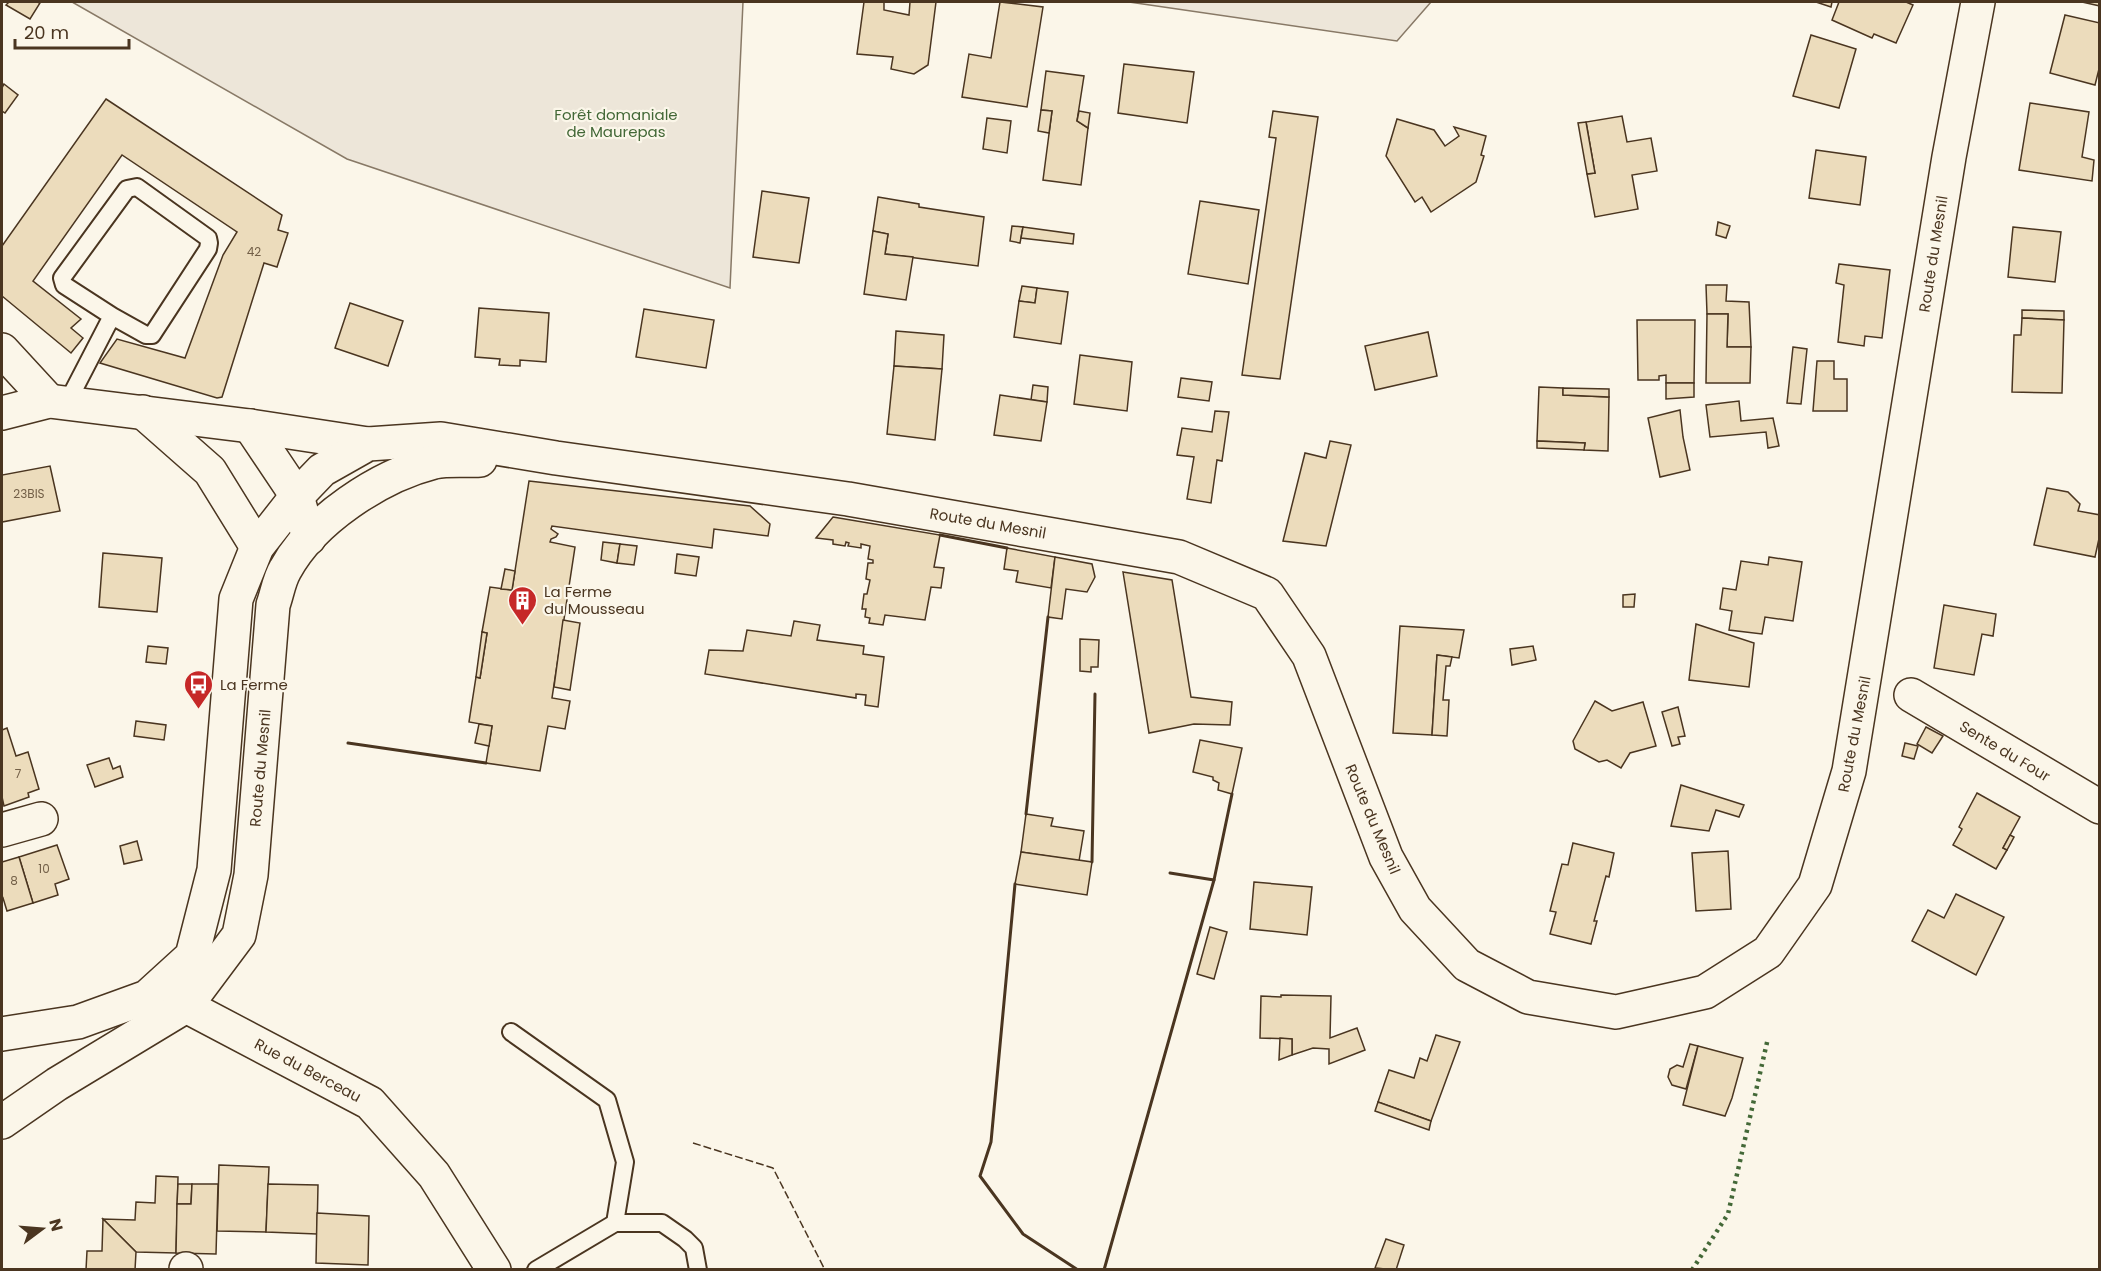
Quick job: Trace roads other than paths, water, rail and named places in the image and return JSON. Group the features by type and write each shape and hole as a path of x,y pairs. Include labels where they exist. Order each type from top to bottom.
{"street":[{"name":"Route du Mesnil","path":"2,1034 78,1022 147,997 192,956 214,870 236,599 257,547 297,496 322,470 368,444 441,439 556,458 848,499 1179,557 1267,594 1308,656 1386,857 1415,909 1467,965 1528,997 1616,1012 1705,992 1767,952 1815,885 1850,771 1949,157 1978,2"},
{"path":"2,350 58,402"},
{"path":"2,413 58,402 250,426 368,444"},
{"path":"143,412 210,471 257,547"},
{"path":"250,426 297,496 309,538"},
{"name":"Route du Mesnil","path":"2,1122 57,1084 186,1006 239,935 251,875 273,605 284,570 309,538 344,504 387,480 435,462 556,458"},
{"name":"Sente du Four","path":"1911,695 2100,807"},
{"path":"2,830 41,819"},
{"name":"Rue du Berceau","path":"168,978 186,1006 370,1103 434,1175 494,1269"}],"lane":[{"path":"137,188 208,238 208,249 152,335 146,335 112,316 64,285 62,278 127,189 137,188"},
{"path":"58,402 112,316"},
{"path":"511,1032 607,1100 625,1162 615,1224"},
{"path":"536,1269 615,1224 662,1223 694,1248 698,1269"}],"place":[{"name":"La Ferme du Mousseau","path":"523,626"},
{"name":"La Ferme","path":"199,710"}],"park label":[{"name":"Forêt domaniale de Maurepas","path":"616,122"}]}
